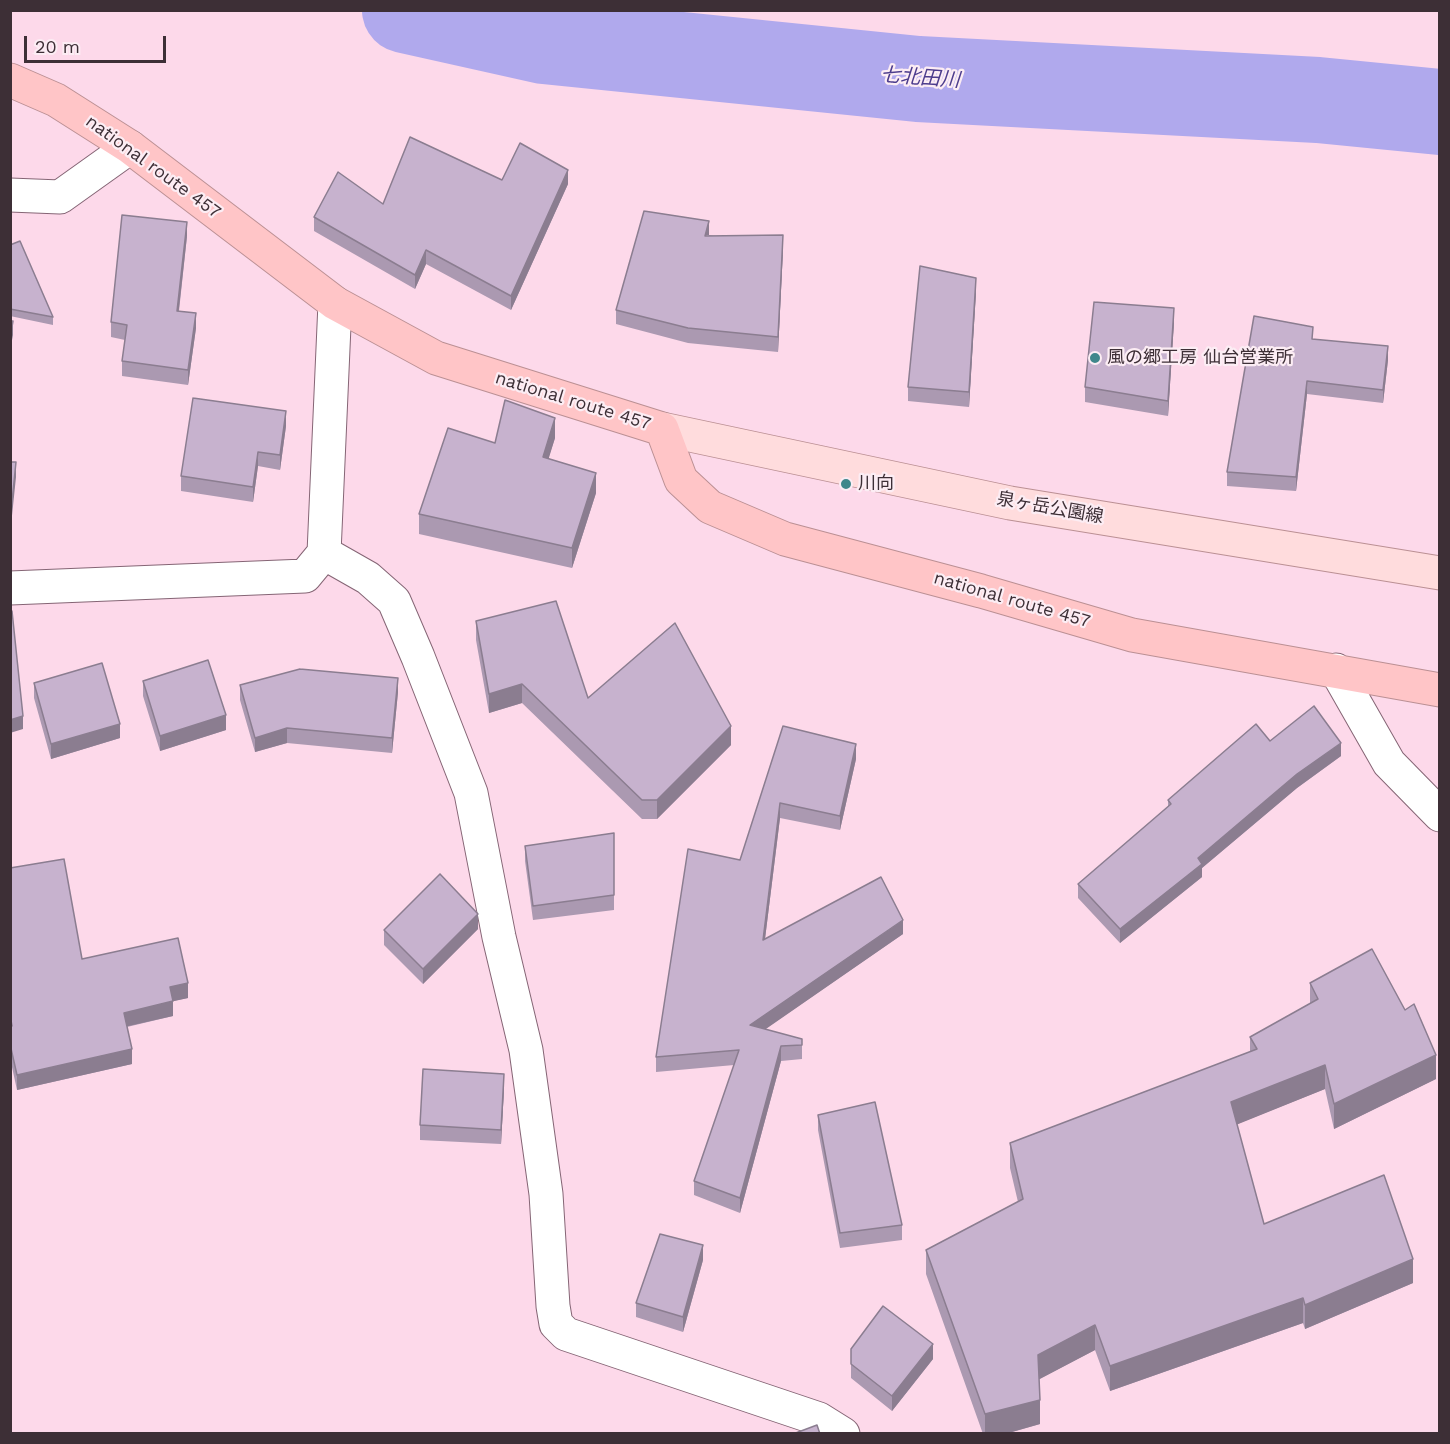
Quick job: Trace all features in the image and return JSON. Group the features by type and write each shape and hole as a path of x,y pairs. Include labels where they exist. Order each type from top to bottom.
{"highway":[{"name":"national route 457","path":"10,80 56,100 130,147 335,303 436,358 662,429 681,480 710,507 784,538 1132,634 1440,690"}],"main road":[{"name":"泉ヶ岳公園線","path":"662,429 1010,503 1440,573"}],"street":[{"path":"10,195 60,196 130,147"},
{"path":"10,588 305,576 324,553 335,303"},
{"path":"324,553 368,578 394,601 471,793 499,937 525,1050 546,1194 555,1324 566,1334 819,1419 843,1434"},
{"path":"1336,670 1389,763 1440,815"}],"building":[{"path":"410,137 502,180 520,143 568,170 511,296 426,250 415,275 314,217 338,172 383,204"},
{"path":"644,211 709,221 705,236 783,235 778,337 688,328 616,310"},
{"path":"122,215 187,222 177,311 196,313 188,370 122,361 127,325 111,322"},
{"path":"20,241 53,317 10,309 10,245"},
{"path":"920,266 976,278 969,392 908,387"},
{"path":"1094,302 1174,308 1168,401 1085,387"},
{"path":"1254,316 1313,327 1312,339 1388,346 1383,390 1307,381 1296,477 1227,472"},
{"path":"10,321 13,321 10,338"},
{"path":"193,398 286,411 280,455 258,452 253,487 181,476"},
{"path":"505,400 555,418 543,457 596,473 572,548 419,514 448,428 495,443"},
{"path":"10,462 16,462 10,521"},
{"path":"556,601 588,698 675,623 731,726 657,800 642,800 522,684 489,694 476,621"},
{"path":"10,611 12,611 23,716 10,720"},
{"path":"208,660 226,715 160,736 143,681"},
{"path":"102,663 120,724 51,744 34,683"},
{"path":"300,669 398,678 392,738 287,728 255,738 240,685"},
{"path":"1314,706 1341,743 1297,774 1198,858 1202,864 1120,929 1078,884 1171,804 1168,800 1256,724 1270,741"},
{"path":"783,726 856,744 840,816 780,803 763,940 881,877 903,920 750,1025 802,1039 802,1045 781,1046 740,1198 694,1181 739,1050 656,1057 688,849 740,860"},
{"path":"614,833 614,895 533,906 525,846"},
{"path":"64,859 82,959 178,938 188,983 170,987 173,1001 124,1013 132,1049 17,1075 10,1044 10,1026 12,1026 10,1015 10,868"},
{"path":"440,874 478,914 423,969 384,930"},
{"path":"1372,949 1405,1010 1414,1004 1436,1055 1334,1104 1325,1065 1231,1102 1264,1224 1384,1175 1413,1259 1305,1305 1303,1298 1110,1366 1095,1325 1038,1355 1040,1400 985,1414 926,1250 1023,1199 1010,1143 1257,1049 1250,1037 1318,999 1310,983"},
{"path":"423,1069 504,1074 501,1130 420,1125"},
{"path":"875,1102 902,1225 840,1233 818,1115"},
{"path":"660,1234 703,1245 683,1317 636,1303"},
{"path":"883,1306 933,1344 892,1396 851,1364 851,1349"},
{"path":"817,1425 820,1434 793,1434"}],"waterway":[{"name":"七北田川","path":"405,10 544,41 918,79 1318,100 1440,112"}],"place":[{"name":"風の郷工房 仙台営業所","path":"1095,358"},
{"name":"川向","path":"846,484"}]}
